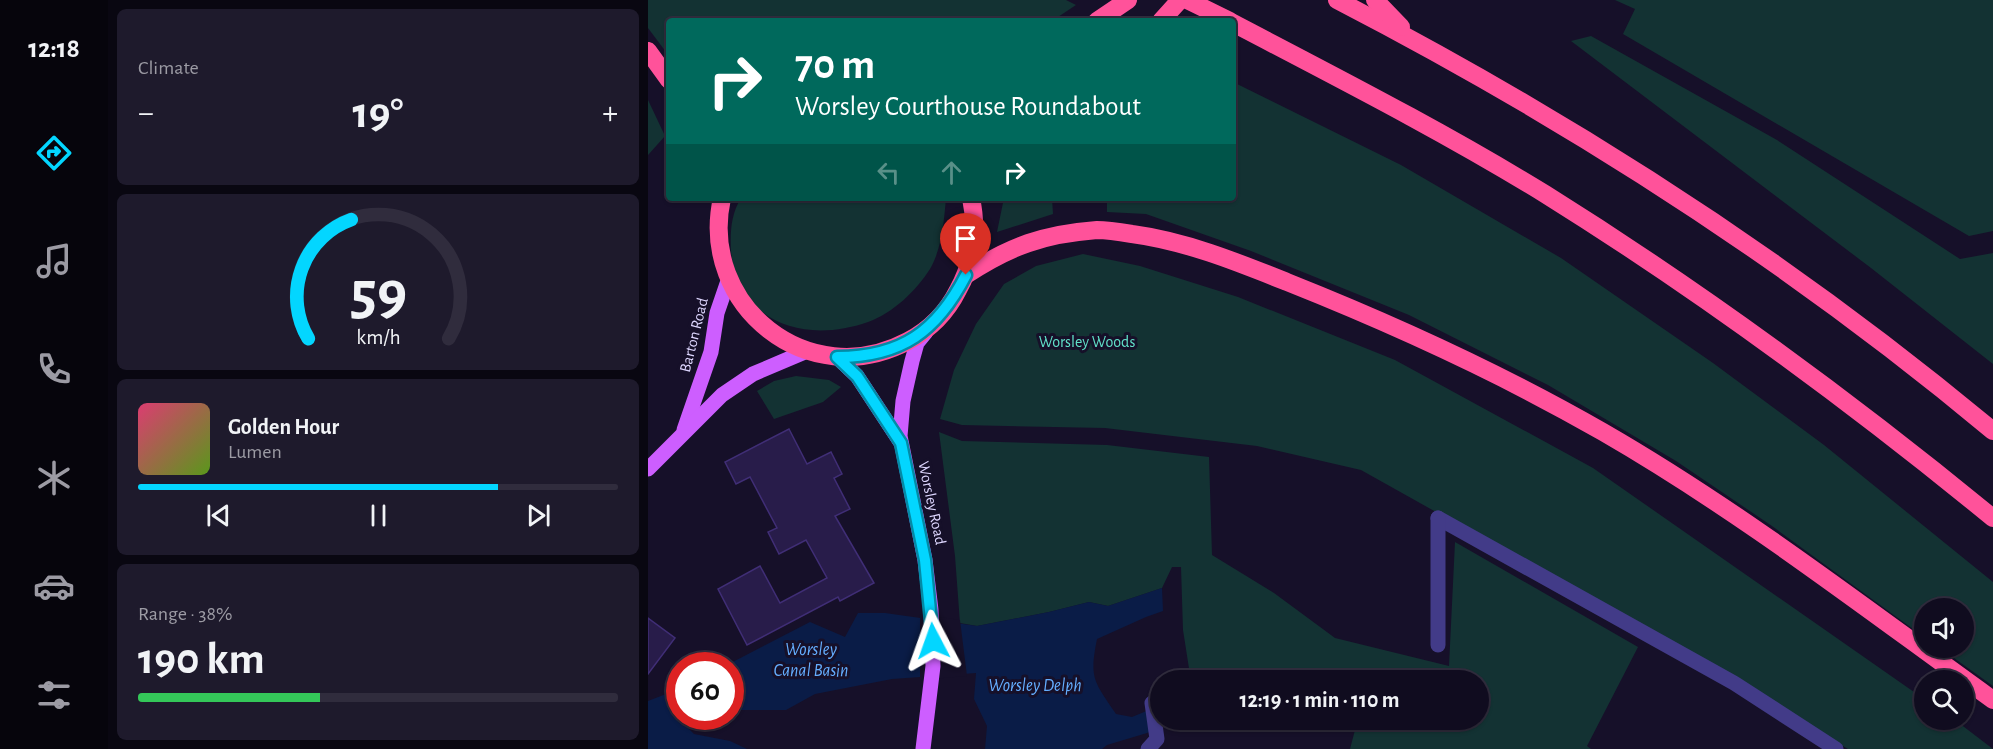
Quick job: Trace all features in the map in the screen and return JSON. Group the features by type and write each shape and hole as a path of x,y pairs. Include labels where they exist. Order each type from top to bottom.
{"highway":[{"path":"1101,18 1128,0"},
{"path":"1164,18 1180,0"},
{"path":"1187,0 1224,18"},
{"path":"1337,0 1487,81 1666,190 1843,313 1900,355 1993,430"},
{"path":"1375,0 1412,39"},
{"path":"1236,25 1458,143 1544,193 1636,252 1795,362 1917,455 1993,518"},
{"path":"648,51 666,76"},
{"path":"714,201 719,242 736,294 760,323 774,335 807,351 837,357 857,357 897,347 932,325 952,302 966,275 972,257 974,218 971,201"},
{"path":"719,242 722,201"},
{"path":"974,218 984,201"},
{"path":"966,275 995,256 1023,243 1098,230 1114,231 1157,237 1271,276 1386,323 1544,399 1606,434 1728,510 1993,700"}],"main road":[{"name":"Barton Road","path":"682,435 711,352 717,313 729,278"},
{"name":"Worsley Road","path":"923,749 933,666 931,610 925,560 901,443 903,402 912,361 917,343 932,325"},
{"name":"Barton Road","path":"648,469 722,395 760,370 807,351"},
{"name":"Worsley Road","path":"837,357 857,376 901,443"}],"street":[{"path":"1438,645 1438,518 1734,683 1836,749"}],"green space":[{"path":"648,0 1066,0 1076,5 1056,18 666,18 666,52 648,28"},
{"path":"1615,0 1993,0 1993,231 1969,236 1623,34 1635,9"},
{"path":"1591,36 1777,140 1960,259 1993,253 1993,364 1871,268 1571,41"},
{"path":"1236,83 1401,165 1561,258 1713,363 1824,445 1993,582 1993,686 1974,672 1974,670 1954,658 1974,658 1974,598 1914,598 1914,630 1772,526 1676,461 1548,385 1409,315 1251,251 1146,214 1107,212 1107,203 1111,201 1236,201"},
{"path":"648,100 665,136 648,155"},
{"path":"740,201 946,201 942,234 934,261 911,293 895,307 868,322 845,328 821,330 799,328 779,322 761,311 747,296 736,276 731,251 735,210"},
{"path":"1003,201 1052,201 1053,214 997,232"},
{"name":"Worsley Woods","path":"1083,254 1140,266 1238,297 1395,360 1593,468 1914,692 1914,730 1968,730 1993,749 1848,749 1595,601 1361,470 1257,446 1105,428 962,425 940,419 954,370 976,324 1004,284 1036,266"},
{"path":"796,376 829,380 841,387 823,402 774,419 757,391 774,381"},
{"path":"939,432 962,441 1107,445 1209,457 1212,555 1274,593 1335,638 1449,666 1455,542 1638,647 1587,746 1591,749 1350,749 1355,730 1489,730 1489,670 1189,670 1183,630 1181,567 1172,567 1162,588 1108,606 1089,602 977,626 960,623 955,556"}],"water":[{"path":"1162,588 1163,611 1097,639 1094,672 1098,686 1116,714 1132,717 1150,710 1150,730 1153,730 1107,745 1102,749 985,749 987,726 974,699 976,673 892,679 815,694 786,710 744,710 744,656 810,622 845,637 858,613 885,613 977,626 1089,602 1108,606"},
{"path":"666,694 666,730 690,730 694,734 730,741 747,749 648,749 648,701"}],"pier":[{"path":"920,614 960,620 967,676 920,680"}],"building":[{"path":"789,429 807,464 831,452 842,474 834,478 850,509 835,516 874,583 840,601 838,597 747,645 718,589 760,566 780,603 827,578 806,540 779,554 768,532 777,528 750,477 736,484 725,462"},
{"path":"648,618 675,638 648,674"}],"route":[{"path":"933,641 925,560 901,443 857,376 837,357 857,357 878,353 897,347 916,337 932,325 952,302 966,275"}],"water label":[{"name":"Worsley Canal Basin","path":"811,660"},
{"name":"Worsley Delph","path":"1035,686"}]}
